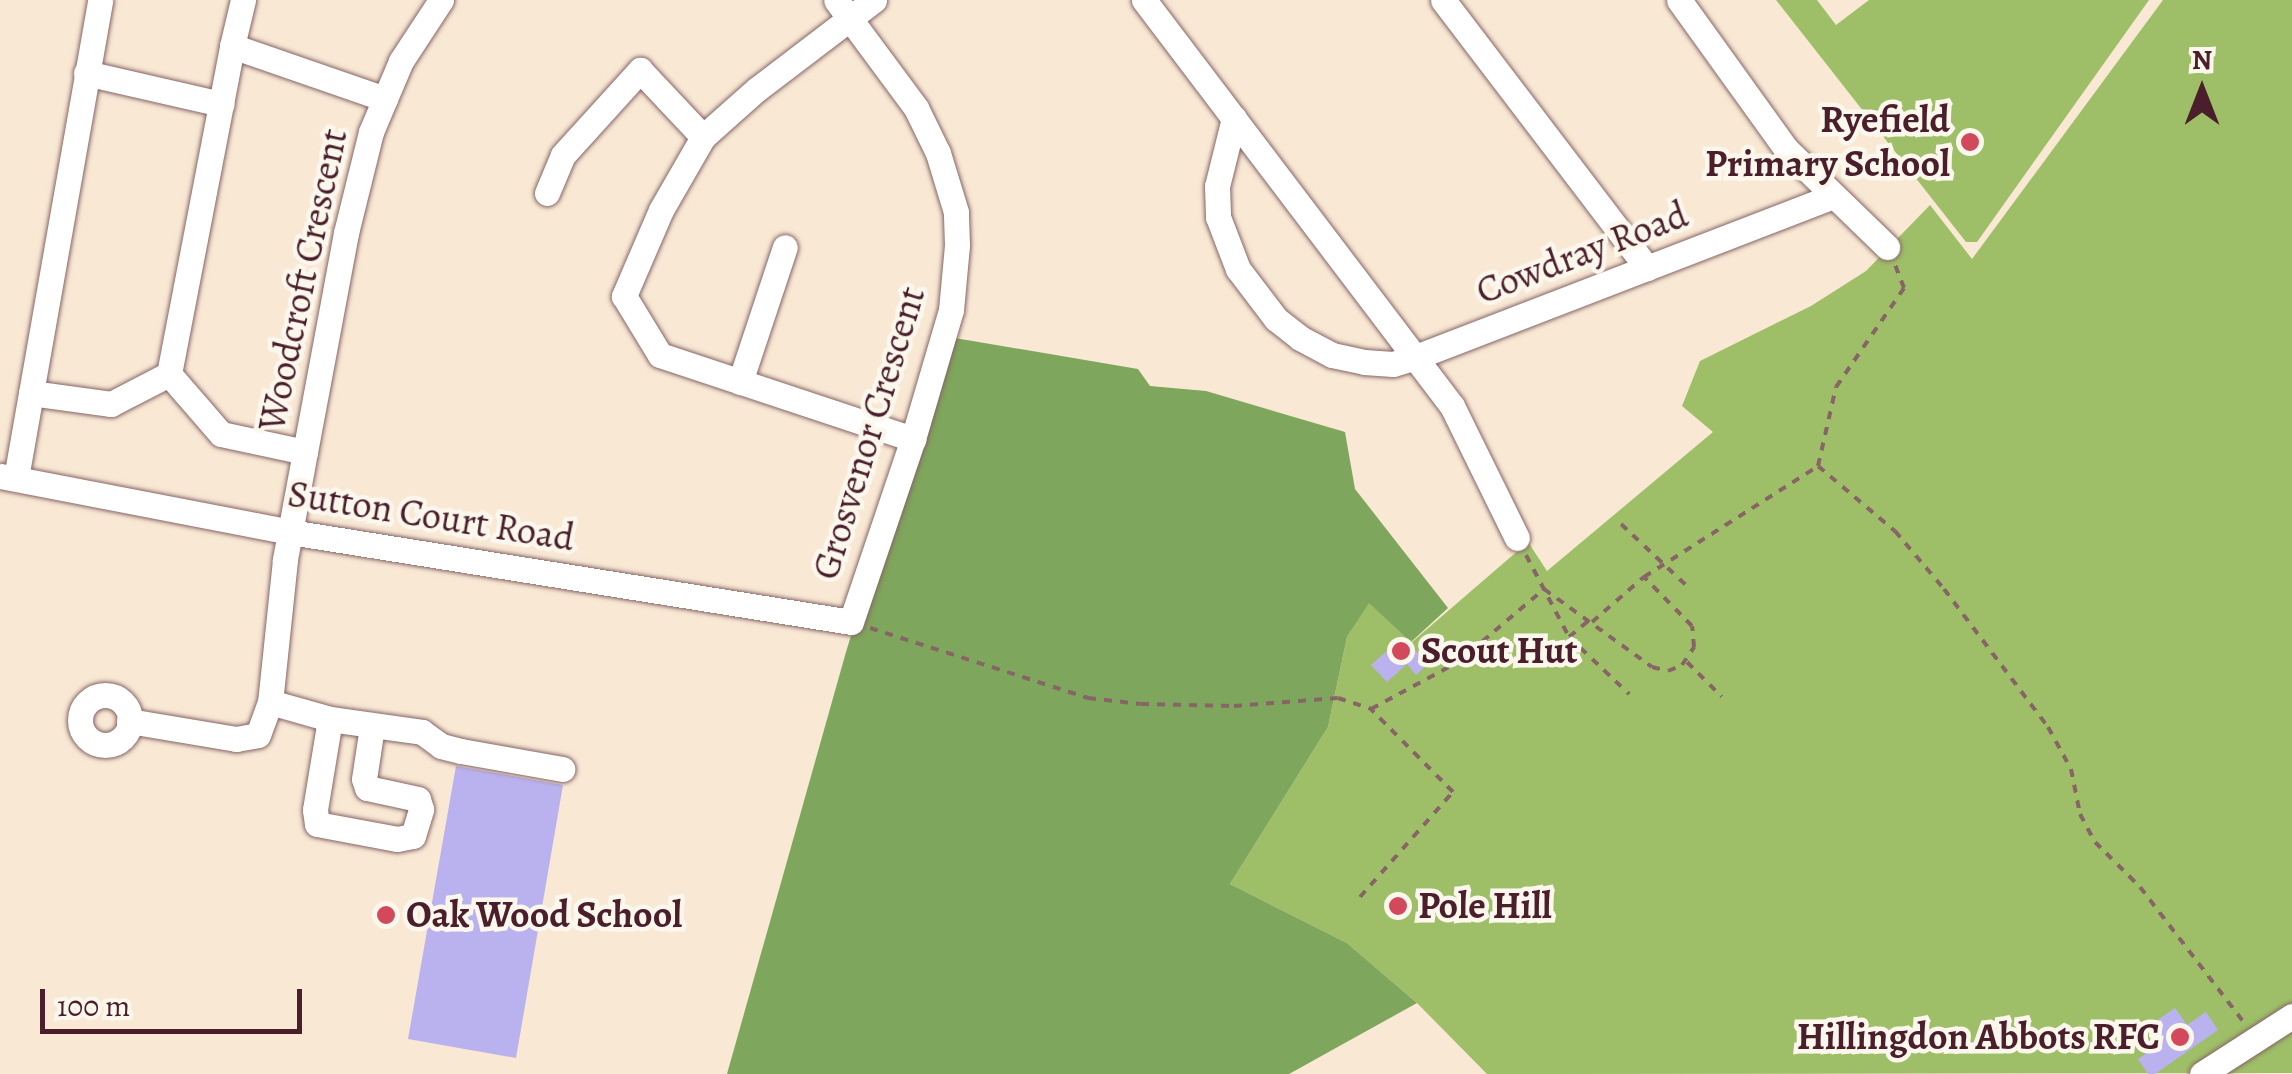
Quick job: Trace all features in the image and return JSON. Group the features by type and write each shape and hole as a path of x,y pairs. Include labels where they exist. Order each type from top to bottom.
{"street":[{"path":"8,477 30,393 100,0"},
{"path":"168,374 243,0"},
{"name":"Woodcroft Crescent","path":"270,702 290,532 346,233 371,132 401,61 441,0"},
{"path":"874,0 843,9 703,137 661,210 624,296 660,354 913,439"},
{"path":"1144,0 1452,406 1517,538"},
{"path":"1443,0 1648,268"},
{"path":"1679,0 1786,149 1887,247"},
{"name":"Grosvenor Crescent","path":"843,9 916,108 938,152 956,212 951,310 913,439 850,622"},
{"path":"232,46 385,98"},
{"path":"547,193 564,155 640,70 703,137"},
{"path":"86,72 221,104"},
{"name":"Cowdray Road","path":"1234,118 1222,155 1218,217 1225,244 1256,296 1300,338 1332,355 1393,364 1832,197"},
{"path":"740,382 785,246"},
{"path":"30,393 111,404 168,374"},
{"path":"168,374 221,434 305,452"},
{"name":"Sutton Court Road","path":"8,477 290,532 850,622"},
{"path":"130,721 236,739 258,735 270,702 330,719 422,732 440,746 562,769"},
{"path":"330,719 315,810 317,824 397,839 413,836 420,818 418,799 367,788 364,778 372,727"},
{"path":"2202,1074 2292,1016"}],"path":[{"path":"1569,637 1662,564 1818,466 1836,387 1904,288 1887,247"},
{"path":"1818,466 1895,531 1944,589 2048,728 2072,768 2080,814 2095,842 2140,887 2257,1040"},
{"path":"1621,524 1686,585"},
{"path":"1517,538 1569,637 1629,694"},
{"path":"1544,589 1652,667 1668,671 1686,662 1694,646 1692,626 1644,577"},
{"path":"1371,709 1458,662 1544,589"},
{"path":"850,622 1088,698 1234,706 1338,698 1371,709 1453,792 1360,897"},
{"path":"1686,662 1722,697"}],"green space":[{"name":"Ryefield Primary School","path":"1776,0 1817,0 1836,25 1869,0 2149,0 1977,242 1966,242"},
{"path":"2163,0 2292,0 2292,1073 1487,1074 1417,1003 1347,943 1230,884 1328,727 1347,637 1369,602 1412,642 1528,542 1547,571 1713,432 1682,406 1700,361 1811,306 1866,271 1930,205 1972,259"},
{"path":"943,336 1138,369 1150,386 1206,391 1345,432 1355,489 1448,608 1411,642 1369,603 1347,637 1328,727 1230,884 1347,943 1417,1003 1289,1074 727,1074 846,652"}],"building":[{"name":"Scout Hut","path":"1403,637 1428,664 1416,675 1407,664 1387,682 1371,665"},
{"path":"456,766 563,785 516,1058 408,1039"},
{"name":"Hillingdon Abbots RFC","path":"2175,1008 2187,1025 2206,1012 2218,1030 2155,1074 2148,1074 2138,1059 2158,1045 2146,1028"}],"place":[{"name":"Ryefield Primary School","path":"1970,142"},
{"name":"Scout Hut","path":"1401,651"},
{"name":"Pole Hill","path":"1398,906"},
{"name":"Oak Wood School","path":"386,915"},
{"name":"Hillingdon Abbots RFC","path":"2180,1037"}]}
